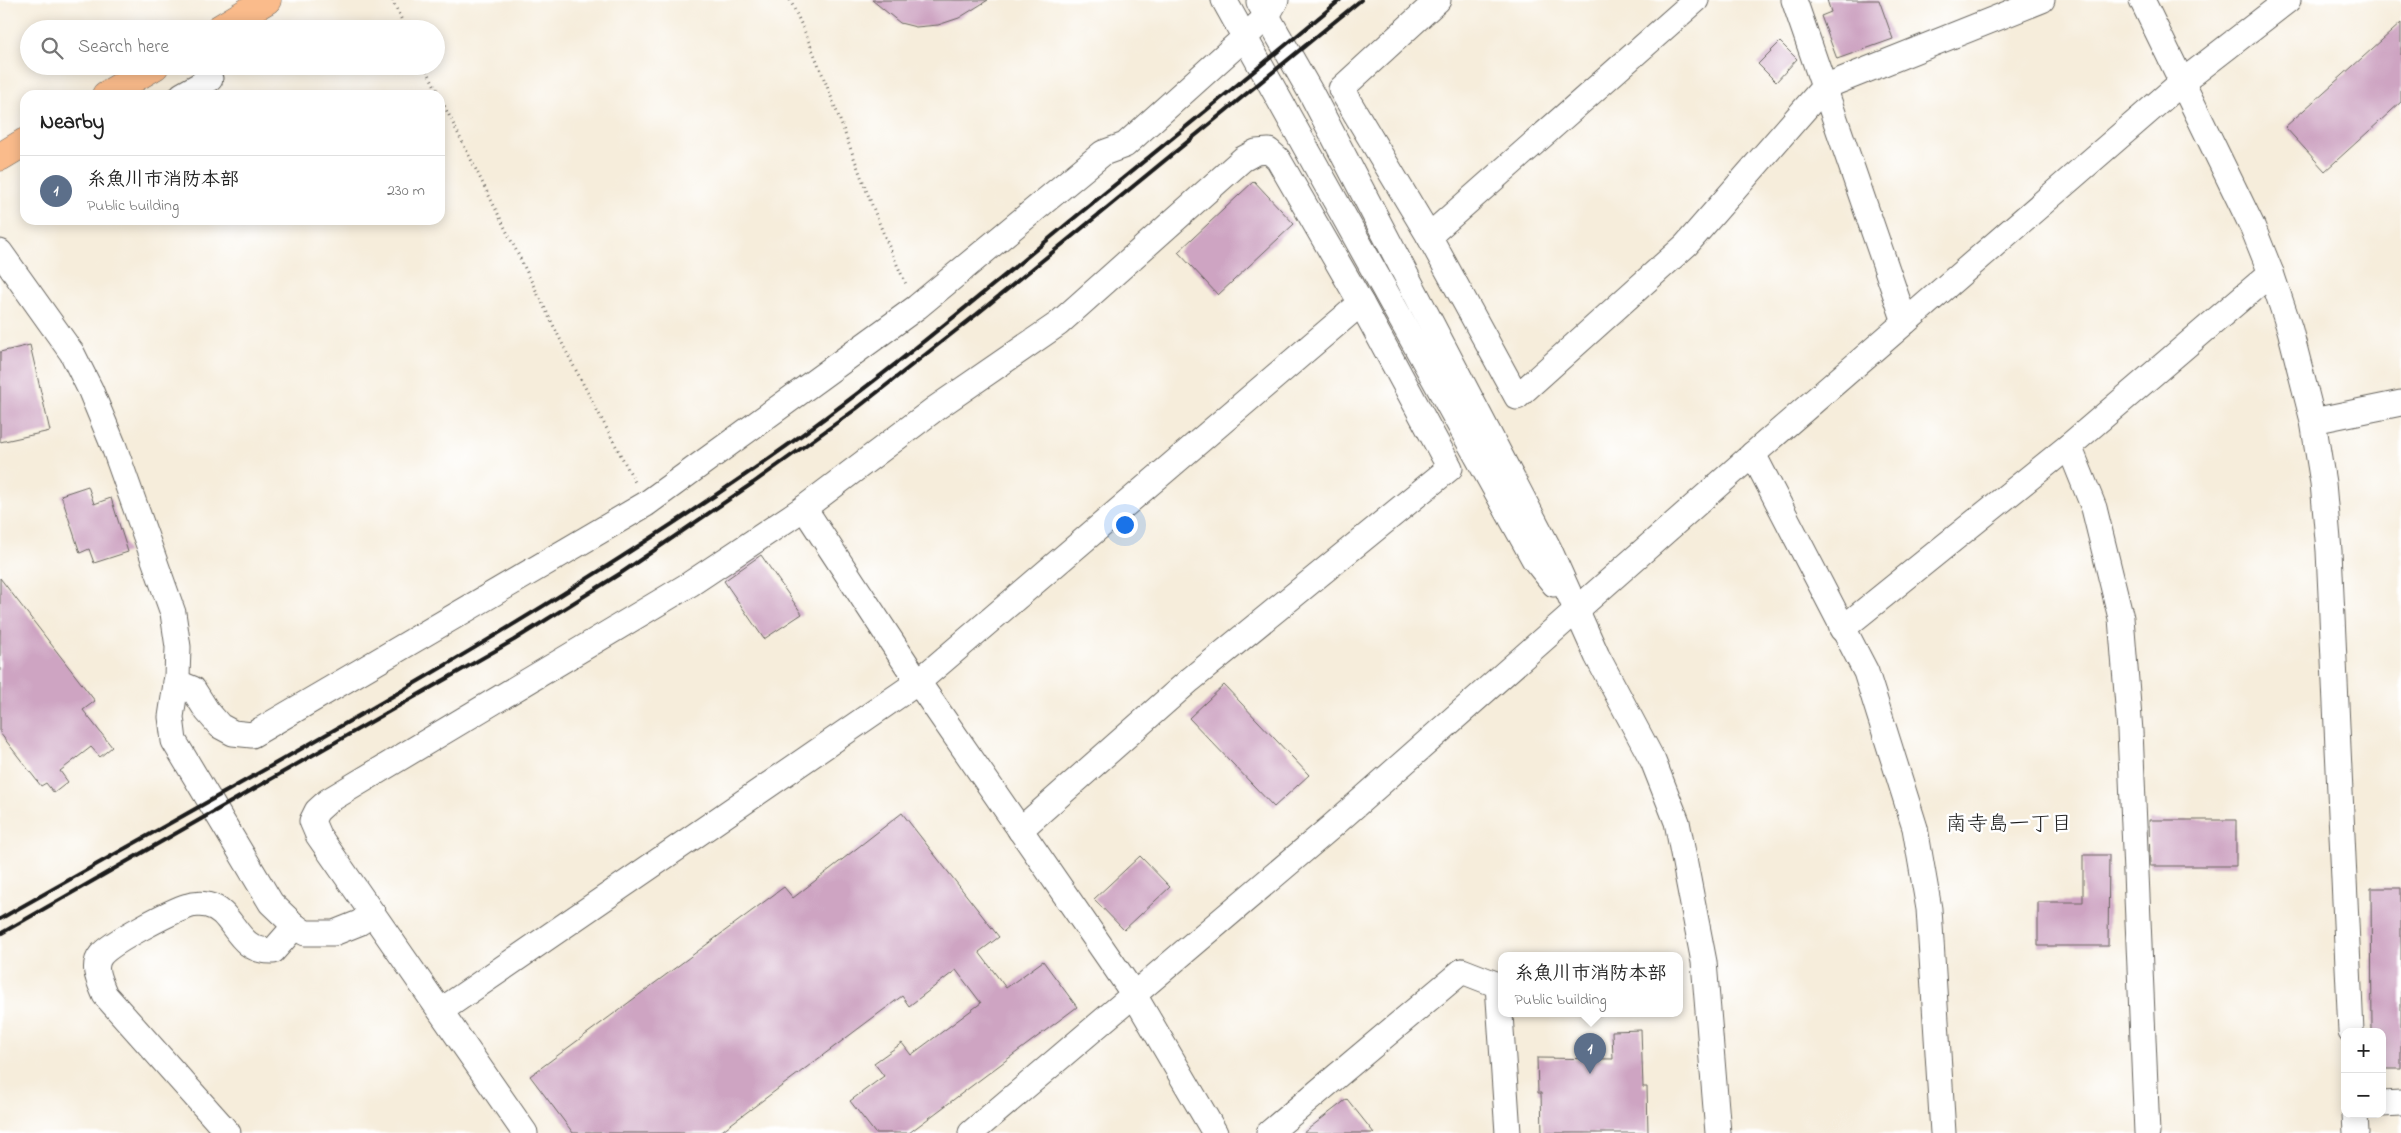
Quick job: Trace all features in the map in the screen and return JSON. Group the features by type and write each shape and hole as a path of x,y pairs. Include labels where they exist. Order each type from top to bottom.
{"highway":[{"path":"234,20 267,0"},
{"path":"114,90 140,75"},
{"path":"0,157 20,145"}],"street":[{"path":"1208,0 1240,42 1534,559 1576,611"},
{"path":"1224,0 1240,42"},
{"path":"1438,0 1341,89 1429,236 1517,397 1686,245 1824,87 2042,0"},
{"path":"1429,236 1696,0"},
{"path":"1794,0 1905,322"},
{"path":"2142,0 2253,228 2271,273 2290,330 2313,421 2323,483 2329,550 2351,1028"},
{"path":"971,1133 1133,993 1330,828 1753,454 2181,83 2288,0"},
{"path":"176,682 193,689 207,711 220,726 233,733 252,735 646,504 917,307 1103,153 1125,144 1240,42 1267,5 1311,93 1545,540 1576,611 1653,760 1676,822 1704,962 1718,1133"},
{"path":"191,90 210,79 208,75"},
{"path":"525,1133 442,1010 318,835 312,822 317,811 328,801 690,584 804,508 936,408 1058,324 1243,159 1256,152 1268,151 1278,159 1361,303 1450,468 1190,680 1020,830"},
{"path":"0,252 72,353 90,389 114,447 173,613 178,648 171,717 174,741 271,903 295,926 305,933 334,934 373,914"},
{"path":"1842,629 2069,446 2271,273"},
{"path":"442,1010 918,682 1361,303"},
{"path":"2313,421 2401,403"},
{"path":"2069,446 2094,508 2121,618 2130,731 2147,1133"},
{"path":"1753,454 1842,629 1866,672 1915,828 1928,909 1943,1133"},
{"path":"804,508 918,682 1133,993 1215,1133"},
{"path":"228,1133 105,995 96,972 100,956 113,946 173,911 190,905 206,905 216,908 246,942 259,952 273,951 295,926"},
{"path":"1269,1133 1462,970 1498,984"},
{"path":"1500,1017 1508,1133"},
{"path":"2386,1104 2401,1103"},
{"path":"2355,1118 2356,1133"}],"path":[{"path":"392,0 402,20"},
{"path":"790,0 822,70 886,241 917,307"},
{"path":"430,75 437,90"},
{"path":"445,106 570,359 646,504"}],"building":[{"path":"872,0 988,0 959,18 938,25 916,27 900,23"},
{"path":"1827,0 1879,0 1893,39 1837,59 1821,16 1831,12"},
{"path":"2401,23 2401,102 2325,171 2285,127"},
{"path":"1780,42 1797,59 1776,82 1758,64"},
{"path":"1254,181 1294,224 1218,295 1178,252"},
{"path":"30,345 50,431 0,442 0,352"},
{"path":"88,486 94,504 111,498 128,552 94,563 89,549 80,553 61,495"},
{"path":"761,555 802,614 764,639 724,581"},
{"path":"0,578 95,701 83,710 112,747 100,757 91,747 60,771 68,782 54,793 46,783 41,786 0,733"},
{"path":"1224,685 1309,775 1274,807 1189,718"},
{"path":"902,813 999,937 979,952 1006,988 1043,961 1077,1007 909,1133 875,1133 850,1101 884,1076 874,1063 902,1043 911,1055 981,1003 956,970 909,1006 902,996 719,1133 573,1133 530,1076 784,887 793,898"},
{"path":"2149,820 2236,820 2236,866 2150,866"},
{"path":"2083,855 2109,855 2108,946 2038,946 2038,902 2083,902"},
{"path":"1140,856 1170,887 1124,930 1094,899"},
{"path":"2371,888 2401,888 2401,1069 2386,1069 2386,1028 2372,1028"},
{"path":"1641,1030 1643,1087 1647,1087 1648,1133 1542,1133 1541,1093 1538,1093 1537,1058 1613,1059 1612,1031"},
{"path":"1347,1099 1374,1133 1303,1133"}],"railway":[{"path":"0,919 284,759 471,650 655,535 745,475 787,446 909,353 1340,0"},
{"path":"0,934 514,640 621,573 753,483 856,409 977,314 1361,0"}],"place":[{"name":"糸魚川市消防本部","path":"1590,1074"}],"district":[{"name":"南寺島一丁目","path":"2009,825"}]}
